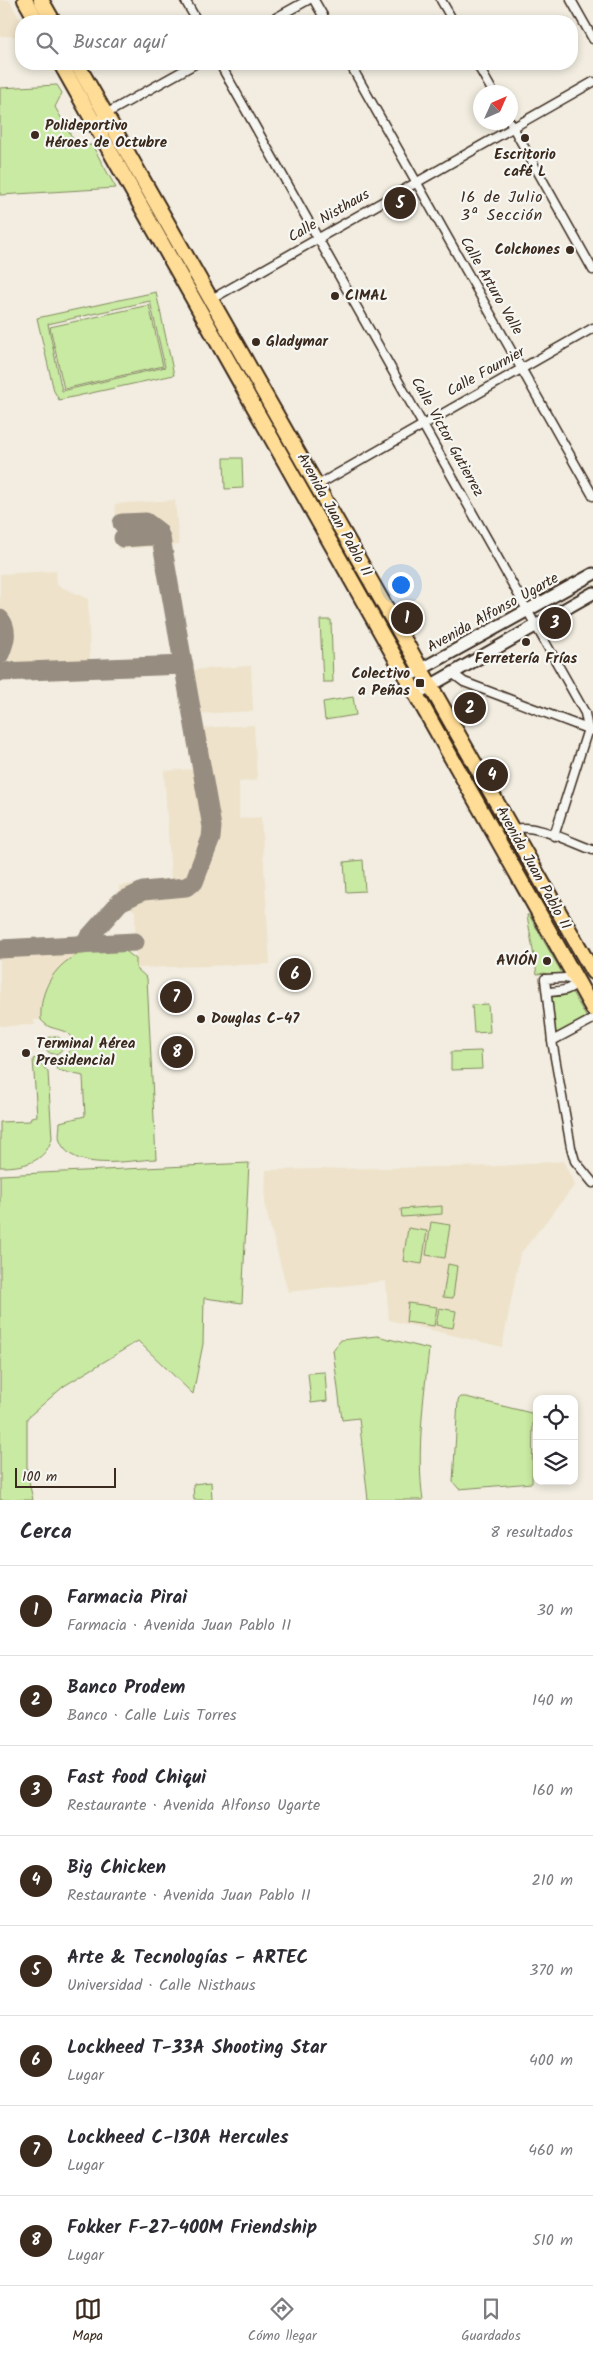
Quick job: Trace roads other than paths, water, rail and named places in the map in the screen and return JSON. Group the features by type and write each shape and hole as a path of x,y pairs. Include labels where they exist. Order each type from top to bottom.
{"highway":[{"path":"25,0 34,15"},
{"path":"41,0 50,15"},
{"name":"Avenida Juan Pablo II","path":"65,70 100,117 210,300 593,972"},
{"name":"Avenida Juan Pablo II","path":"80,70 100,117 416,694 593,1009"}],"main road":[{"name":"Avenida Alfonso Ugarte","path":"407,677 593,574"},
{"name":"Avenida Alfonso Ugarte","path":"416,694 593,593"}],"street":[{"path":"185,0 194,15"},
{"path":"281,15 308,0"},
{"path":"314,0 323,15"},
{"path":"441,0 450,15"},
{"path":"571,0 593,39"},
{"path":"100,117 184,70"},
{"name":"Calle Victor Gutierrez","path":"223,70 581,704 590,730"},
{"name":"Calle Arturo Valle","path":"353,70 593,496"},
{"path":"480,70 489,85"},
{"name":"Calle Nisthaus","path":"518,121 593,82"},
{"name":"Calle Nisthaus","path":"210,300 417,182 503,130"},
{"path":"514,130 593,270"},
{"name":"Calle Fournier","path":"316,486 593,328"},
{"path":"452,673 464,682 590,730 554,836"},
{"path":"512,830 528,827 593,850"},
{"path":"593,976 577,981 565,978 545,979 552,1041 571,1147 575,1161 593,1183"},
{"path":"547,992 572,988 577,981"},
{"path":"552,1041 593,1019"}],"place":[{"name":"Polideportivo Héroes de Octubre","path":"35,135"},
{"name":"Escritorio café L","path":"525,138"},
{"name":"Arte & Tecnologías - ARTEC","path":"400,203"},
{"name":"Colchones","path":"570,250"},
{"name":"CIMAL","path":"335,296"},
{"name":"Gladymar","path":"256,342"},
{"name":"Farmacia Pirai","path":"407,618"},
{"name":"Fast food Chiqui","path":"555,623"},
{"name":"Ferretería Frías","path":"526,642"},
{"name":"Colectivo a Peñas","path":"420,683"},
{"name":"Banco Prodem","path":"470,708"},
{"name":"Big Chicken","path":"492,775"},
{"name":"AVIÓN","path":"547,961"},
{"name":"Lockheed T-33A Shooting Star","path":"295,974"},
{"name":"Lockheed C-130A Hercules","path":"176,997"},
{"name":"Douglas C-47","path":"201,1019"},
{"name":"Fokker F-27-400M Friendship","path":"177,1052"},
{"name":"Terminal Aérea Presidencial","path":"26,1053"}],"district":[{"name":"16 de Julio 3ª Sección","path":"502,206"}]}
